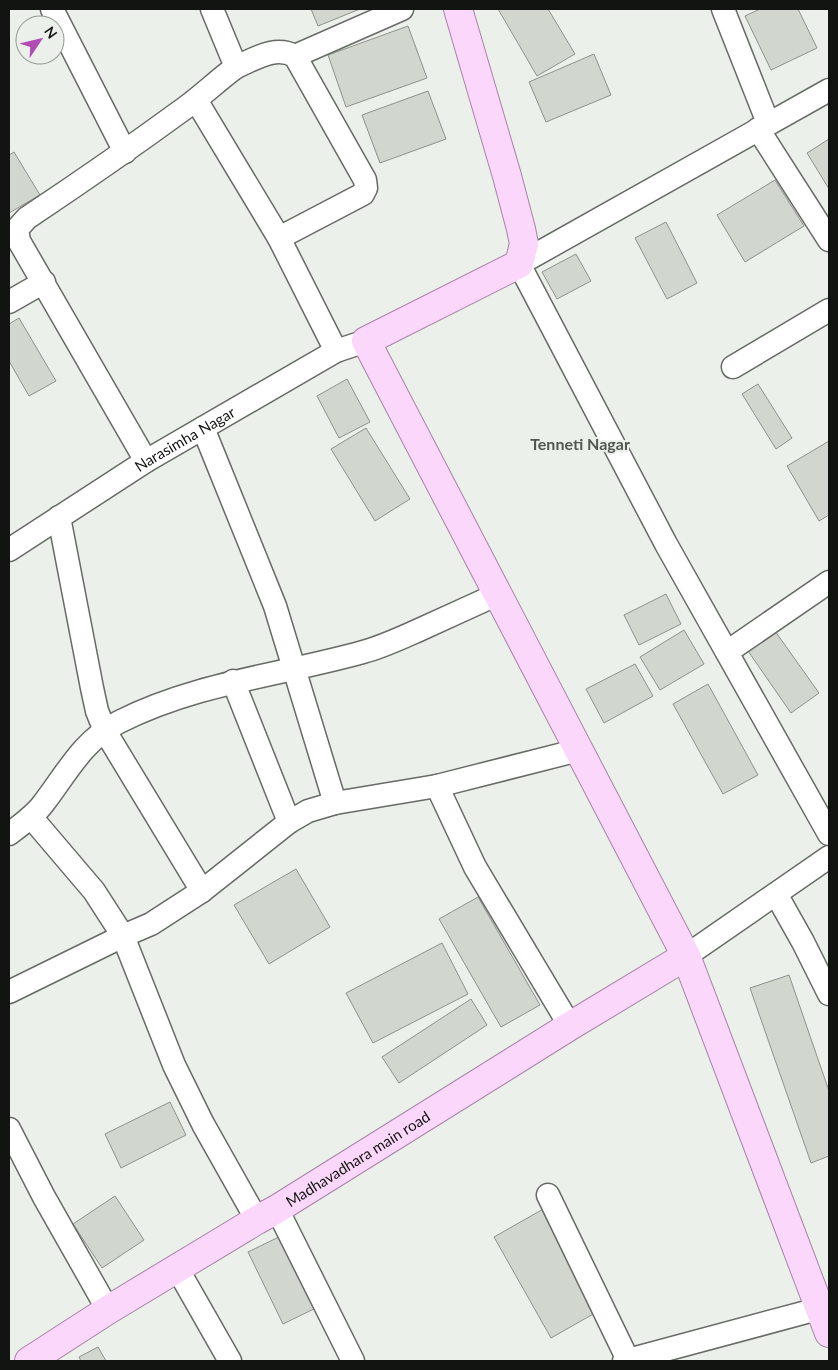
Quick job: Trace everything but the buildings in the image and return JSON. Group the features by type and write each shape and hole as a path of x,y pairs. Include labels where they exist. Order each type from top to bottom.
{"main road":[{"path":"465,11 521,229 524,244 519,264 366,341 686,956 826,1316"},
{"name":"Madhavadhara main road","path":"29,1361 108,1310 686,956"}],"street":[{"path":"52,9 125,152"},
{"path":"212,9 236,67"},
{"path":"295,56 378,14 402,9"},
{"path":"723,9 763,126 829,240"},
{"path":"146,461 19,241 17,229 27,218 125,152 196,100 236,67 272,52 286,51 295,56 361,172 366,188 363,194 279,238"},
{"path":"829,90 519,264 666,544 829,834"},
{"path":"196,100 279,238 336,351"},
{"path":"9,302 44,282"},
{"path":"733,367 829,310"},
{"name":"Narasimha Nagar","path":"9,550 146,461 336,351 366,341"},
{"path":"203,428 276,606 335,803"},
{"path":"59,518 92,688 97,711 105,732 202,891"},
{"path":"727,652 829,582"},
{"path":"9,834 42,806 66,771 92,740 119,722 197,691 296,670 365,652 498,594"},
{"path":"233,682 289,822"},
{"path":"9,992 151,924 202,891 289,822 308,811 335,803 437,786 579,750"},
{"path":"437,786 479,874 570,1026"},
{"path":"31,817 94,891 123,936 174,1065 204,1124 267,1214 353,1361"},
{"path":"686,956 829,857"},
{"path":"776,894 804,942 829,994"},
{"path":"9,1129 108,1310"},
{"path":"548,1195 626,1361 826,1316"},
{"path":"178,1268 230,1361"}],"district":[{"name":"Tenneti Nagar","path":"580,443"}]}
